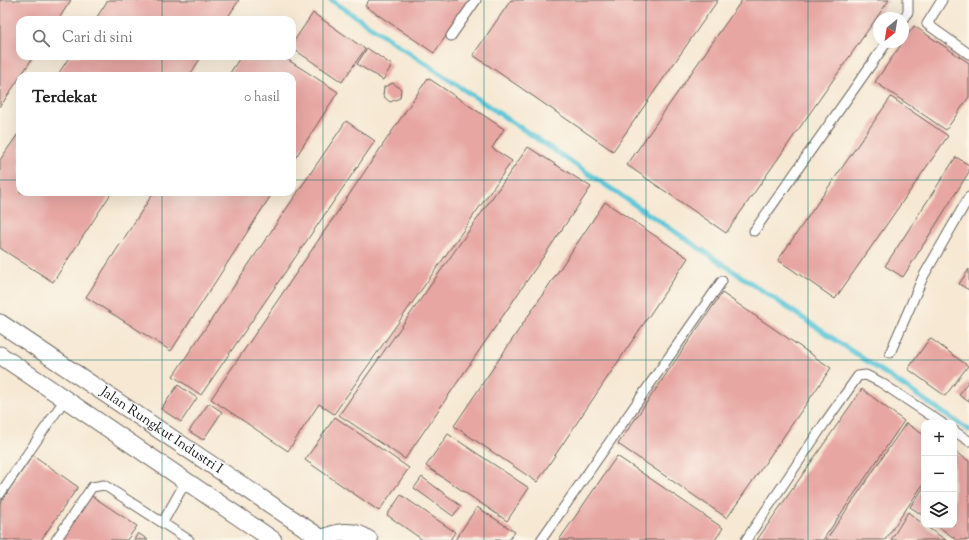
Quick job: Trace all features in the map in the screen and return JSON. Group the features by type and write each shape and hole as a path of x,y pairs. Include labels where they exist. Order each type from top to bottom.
{"street":[{"name":"Jalan Rungkut Industri I","path":"0,323 321,540"},
{"name":"Jalan Rungkut Industri I","path":"0,355 273,540"},
{"path":"321,540 336,533 353,533 369,540"}],"lane":[{"path":"451,36 476,0"},
{"path":"908,0 908,12"},
{"path":"942,0 927,24 969,54"},
{"path":"754,231 883,48"},
{"path":"890,353 924,277 969,197"},
{"path":"541,540 722,281"},
{"path":"746,540 858,376 866,375 880,382 937,420"},
{"path":"0,494 65,399"},
{"path":"957,433 969,441"},
{"path":"163,522 186,481"},
{"path":"56,540 92,487 104,485 189,540"}],"building":[{"path":"0,0 71,0 61,16 16,16 16,60 31,60 23,72 16,72 16,83 0,107"},
{"path":"108,0 239,0 229,16 98,16"},
{"path":"369,0 471,0 434,53 365,6"},
{"path":"511,0 718,0 613,151 473,55"},
{"path":"742,0 889,0 881,12 873,12 873,23 726,233 627,165"},
{"path":"313,13 365,49 342,82 296,51 296,38"},
{"path":"914,26 969,63 969,97 946,130 875,82 899,48 909,48 909,33"},
{"path":"367,48 392,65 383,80 357,64"},
{"path":"67,60 199,60 192,72 60,72"},
{"path":"238,60 288,60 338,92 296,157 296,72 231,72"},
{"path":"428,78 504,129 492,148 512,161 334,414 319,404 288,451 211,399"},
{"path":"393,83 401,89 400,98 390,102 383,96 384,87"},
{"path":"891,97 948,136 835,299 778,260"},
{"path":"346,121 375,141 201,395 173,376"},
{"path":"16,137 16,196 109,196 53,282 0,248 0,160"},
{"path":"528,147 591,187 405,459 339,415"},
{"path":"956,157 969,165 969,172 903,277 885,266"},
{"path":"151,196 270,196 171,351 86,297"},
{"path":"605,202 688,258 537,482 454,426"},
{"path":"969,269 969,290 959,284"},
{"path":"722,293 831,368 727,518 618,444"},
{"path":"930,338 968,366 945,396 908,369"},
{"path":"969,380 969,402 959,395"},
{"path":"178,385 197,398 181,422 161,409"},
{"path":"862,389 904,421 823,540 757,540"},
{"path":"209,403 222,412 203,440 189,431"},
{"path":"335,417 409,468 379,511 305,460"},
{"path":"906,423 921,433 921,487 885,540 826,540"},
{"path":"448,434 529,488 507,521 426,466"},
{"path":"957,453 969,461 969,540 957,540 940,528 957,528"},
{"path":"33,455 78,487 41,540 0,540 0,503"},
{"path":"617,456 723,528 715,540 559,540"},
{"path":"422,477 461,506 453,516 414,488"},
{"path":"921,491 921,514 910,507"},
{"path":"89,494 137,526 127,540 59,540"},
{"path":"401,495 455,532 450,540 423,540 387,515"},
{"path":"477,507 515,532 509,540 455,540"},
{"path":"908,512 921,523 921,528 928,528 946,540 891,540"},
{"path":"138,533 148,540 134,540"}],"waterway":[{"path":"331,0 969,430"}]}
